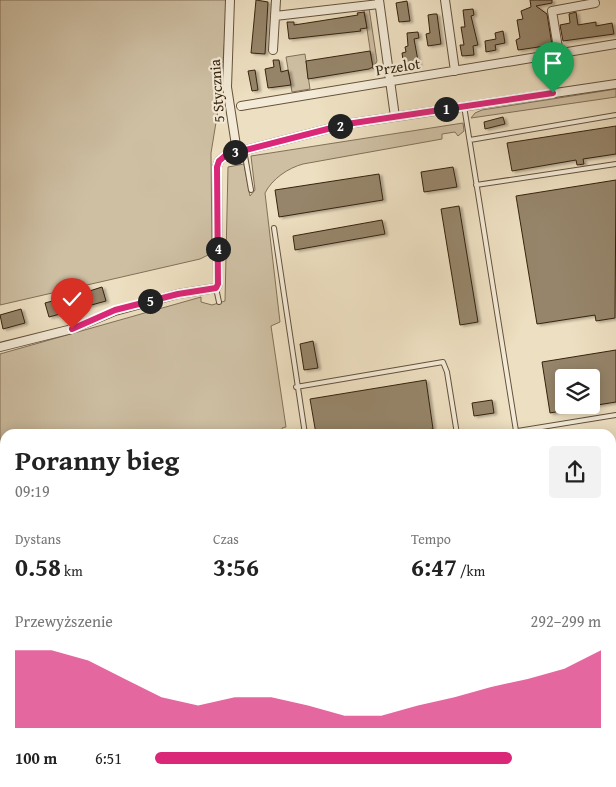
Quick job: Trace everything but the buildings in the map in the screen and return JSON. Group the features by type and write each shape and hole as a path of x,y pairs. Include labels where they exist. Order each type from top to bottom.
{"street":[{"name":"5 Stycznia","path":"230,0 228,86 240,151"},
{"path":"273,50 276,0"},
{"path":"445,0 455,71"},
{"path":"275,16 379,2 395,117"},
{"path":"559,54 552,11 595,3"},
{"name":"Przelot","path":"241,106 616,44"},
{"path":"0,347 72,329 115,310 178,294 216,288 218,284 217,167 222,157 347,124 616,84"}],"lane":[{"path":"464,106 516,429"},
{"path":"470,140 616,115"},
{"path":"240,151 251,190"},
{"path":"476,185 616,164"},
{"path":"274,228 303,429"},
{"path":"216,288 219,302"},
{"path":"296,387 443,362 447,372 456,429"},
{"path":"528,429 616,415"}],"shaded area":[{"path":"0,0 228,0 220,98 211,153 212,253 200,259 0,305"},
{"path":"369,8 377,61 373,69 364,9"},
{"path":"305,54 310,89 292,92 286,57"},
{"path":"616,89 616,97 471,118 475,113 482,110"},
{"path":"463,123 464,131 458,136 455,132 442,134 442,139 297,166 286,171 276,179 265,193 280,322 271,326 286,427 282,429 0,429 0,354 201,297 201,302 212,305 225,301 228,167 244,164 250,196 255,190 251,156"}],"route":[{"path":"72,329 115,310 178,294 216,288 218,284 217,167 222,157 226,155 347,124 553,93"}]}
